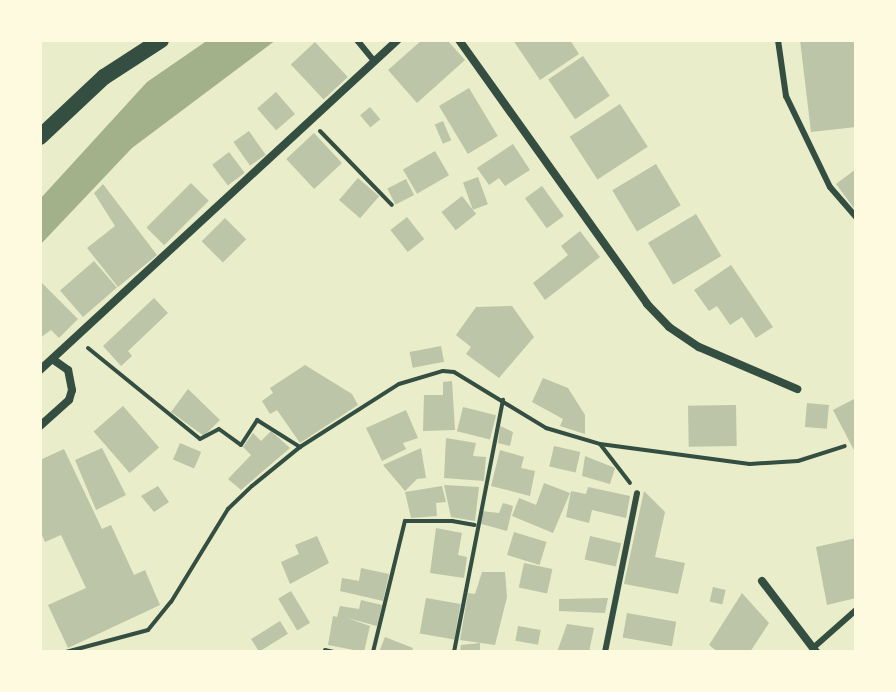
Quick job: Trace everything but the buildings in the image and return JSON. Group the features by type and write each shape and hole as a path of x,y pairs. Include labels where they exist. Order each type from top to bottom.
{"main road":[{"path":"40,137 104,77 161,40"}],"street":[{"path":"40,370 397,40"},
{"path":"459,40 647,304 669,327 699,347 797,389"},
{"path":"40,426 69,400 72,390 68,370 52,359"},
{"path":"762,581 815,650"}],"lane":[{"path":"357,40 374,61"},
{"path":"778,40 786,96 830,187 856,217"},
{"path":"605,652 637,493"},
{"path":"815,650 856,610"}],"path":[{"path":"309,121 392,205"},
{"path":"74,336 200,439 219,429 241,445 257,420 300,447"},
{"path":"66,652 148,630 171,602 228,509 300,447 399,384 443,371 454,372 546,428 600,444 750,464 798,461 845,446"},
{"path":"454,652 476,525 503,400"},
{"path":"600,444 637,493"},
{"path":"373,652 405,521 452,521 476,525"},
{"path":"325,650 334,652"}],"shaded area":[{"path":"208,40 276,40 132,148 40,245 40,199 147,82"}]}
